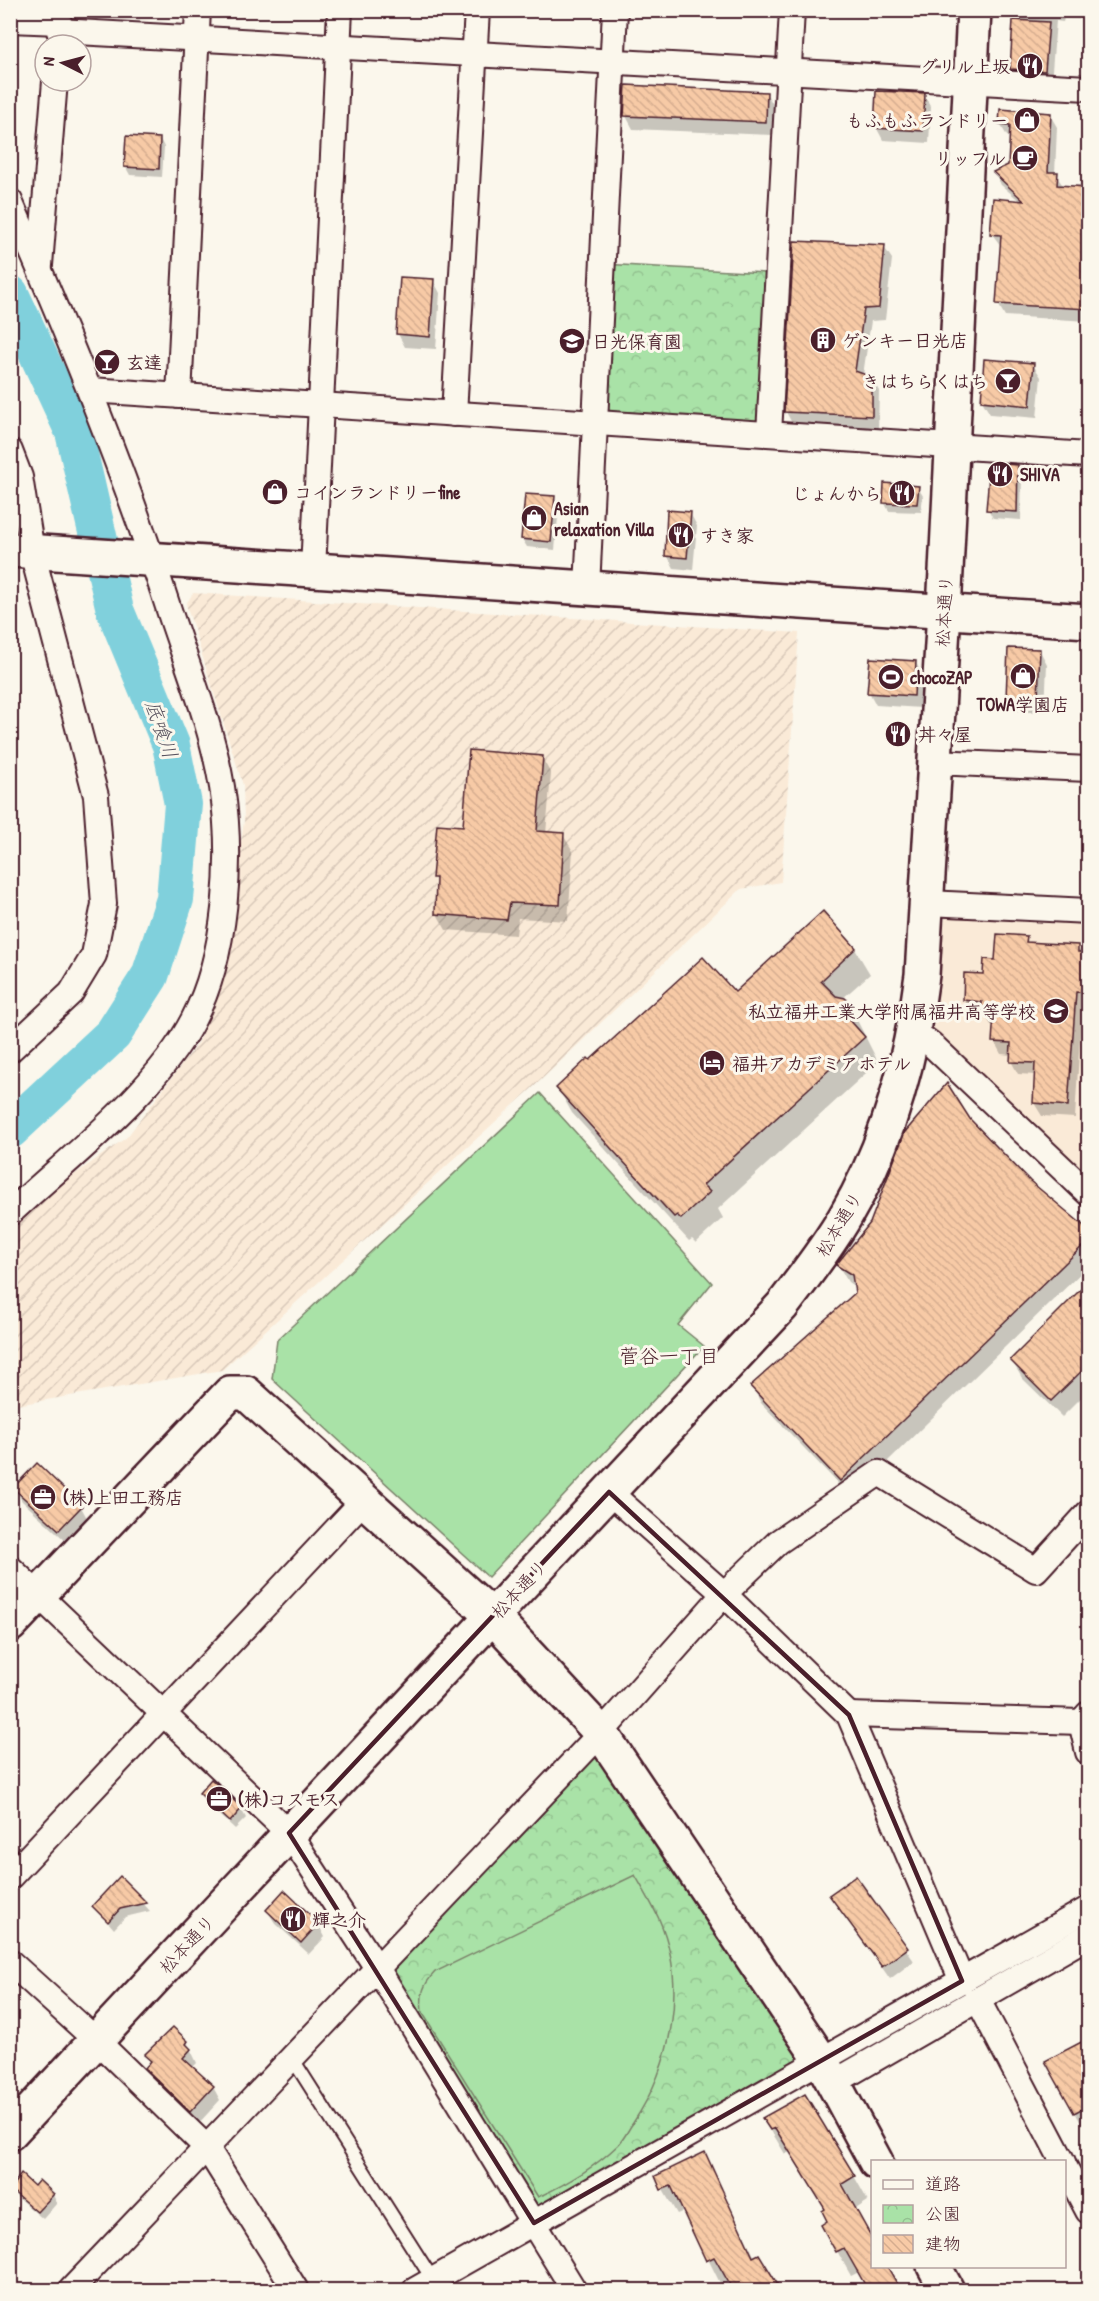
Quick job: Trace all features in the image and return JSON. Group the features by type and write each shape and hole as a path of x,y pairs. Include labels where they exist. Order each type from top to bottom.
{"street":[{"path":"179,396 198,10"},
{"path":"313,570 340,10"},
{"path":"454,414 477,10"},
{"path":"587,588 615,10"},
{"path":"769,434 792,10"},
{"name":"松本通り","path":"10,2133 782,1306 818,1259 861,1188 892,1115 915,1032 927,903 936,762 974,10"},
{"path":"10,20 59,27 197,38 1089,88"},
{"path":"40,270 54,93"},
{"path":"10,201 90,390 145,559 210,731 222,789 226,857 222,925 212,970 194,1019 166,1064 109,1122 10,1213"},
{"path":"90,390 1089,455"},
{"path":"10,451 20,477 29,551 96,796 104,904 94,955 71,993 10,1050"},
{"path":"29,551 1089,621"},
{"path":"936,762 1089,769"},
{"path":"927,903 1089,911"},
{"path":"915,1032 931,1044 1089,1193"},
{"path":"10,1625 230,1393 246,1393 493,1617 601,1733 827,2072 875,2160"},
{"path":"71,2290 601,1733 724,1594 778,1542 879,1473 1036,1570 1084,1525"},
{"path":"609,1492 724,1594 849,1715 962,1981"},
{"path":"10,1876 364,1500"},
{"path":"10,1568 165,1712 289,1833 377,1968 574,2290"},
{"path":"849,1715 1085,1718 1089,1752"},
{"path":"827,2072 962,1981 1089,1909"},
{"path":"424,2285 534,2223 827,2072 978,2000 1089,1936"},
{"path":"10,1962 97,2041 207,2148 296,2290"},
{"path":"978,2000 1066,2160"},
{"path":"1073,2173 1089,2211"},
{"path":"935,2268 947,2290"}],"lane":[{"path":"292,2058 424,2285"}],"highlighted area":[{"path":"609,1492 849,1715 962,1981 534,2223 289,1833"}],"shaded area":[{"path":"193,593 799,633 781,882 741,889 540,1081 222,1370 11,1406 11,1230 60,1185 127,1137 199,1042 212,1003 230,920 244,821 243,785 186,604"},
{"path":"945,916 1088,923 1088,1183 940,1040 933,1029"}],"green space":[{"path":"603,264 765,273 769,434 596,423"},
{"path":"540,1093 712,1283 678,1325 704,1346 488,1577 272,1379 277,1340"},
{"path":"601,1733 812,2065 543,2218 377,1968"},
{"path":"635,1875 659,1919 668,1944 673,1971 672,2024 666,2050 647,2100 620,2143 580,2175 538,2197 422,2012 423,1990 435,1972"}],"building":[{"path":"1013,20 1049,22 1045,71 1010,69"},
{"path":"626,85 767,92 766,122 624,116"},
{"path":"876,91 925,93 923,131 874,128"},
{"path":"1000,109 1051,113 1048,172 1058,172 1057,185 1089,187 1089,309 996,304 1001,235 990,234 993,198 1024,201 993,172 1008,165 1010,125 999,124"},
{"path":"126,136 160,138 159,169 124,167"},
{"name":"ゲンキー日光店","path":"794,241 885,245 879,308 864,309 855,371 872,377 872,416 784,412"},
{"path":"400,277 434,279 430,337 396,334"},
{"path":"984,359 1034,363 1030,406 981,401"},
{"path":"990,463 1018,465 1017,512 986,510"},
{"path":"884,483 919,486 917,504 883,503"},
{"path":"525,494 555,496 551,542 521,539"},
{"path":"667,510 691,512 687,558 665,556"},
{"path":"1008,648 1040,649 1038,700 1006,698"},
{"path":"870,658 916,661 914,696 867,693"},
{"path":"469,750 543,756 537,831 564,833 560,905 510,903 507,920 435,914 436,878 432,878 437,824 463,826"},
{"path":"823,911 856,948 821,981 836,996 845,998 852,1005 849,1019 865,1037 703,1185 710,1192 681,1219 677,1215 674,1217 556,1088 703,957 735,992"},
{"path":"997,934 1027,936 1026,942 1078,945 1078,952 1089,952 1089,993 1076,992 1068,1106 1033,1103 1035,1063 1010,1062 1011,1043 992,1042 994,1014 982,1013 982,1002 963,1000 964,973 983,974 984,959 995,960"},
{"path":"947,1083 970,1119 1030,1181 1089,1230 1089,1240 840,1481 750,1386 855,1293 852,1275 836,1265 870,1223 905,1132"},
{"path":"1089,1281 1089,1364 1051,1401 1010,1360"},
{"path":"37,1463 82,1506 59,1530 13,1488"},
{"path":"211,1779 242,1808 230,1822 199,1793"},
{"path":"120,1876 147,1903 120,1909 108,1922 92,1906"},
{"path":"856,1876 908,1948 882,1967 829,1895"},
{"path":"284,1890 319,1923 301,1943 266,1910"},
{"path":"173,2027 188,2041 186,2044 191,2049 183,2058 214,2086 190,2112 145,2068 151,2061 144,2055"},
{"path":"1089,2038 1089,2105 1074,2113 1045,2061"},
{"path":"805,2094 855,2176 842,2184 871,2236 871,2268 888,2268 901,2290 868,2290 844,2248 836,2252 821,2225 827,2221 822,2211 825,2209 775,2128 770,2130 762,2118"},
{"path":"705,2152 753,2257 759,2254 781,2290 733,2290 714,2257 706,2261 671,2186 661,2190 655,2176"},
{"path":"21,2174 34,2186 39,2180 54,2194 37,2212 10,2189"}],"waterway":[{"name":"底喰川","path":"10,294 74,432 115,610 171,745 183,804 175,899 150,976 113,1034 10,1130"}],"place":[{"name":"グリル上坂","path":"1030,66"},
{"name":"もふもふランドリー","path":"1027,120"},
{"name":"リッフル","path":"1025,158"},
{"name":"ゲンキー日光店","path":"823,340"},
{"name":"日光保育園","path":"572,341"},
{"name":"玄達","path":"107,362"},
{"name":"きはちらくはち","path":"1008,381"},
{"name":"SHIVA","path":"1000,474"},
{"name":"コインランドリーfine","path":"275,492"},
{"name":"じょんから","path":"902,493"},
{"name":"Asian relaxation Villa","path":"534,518"},
{"name":"すき家","path":"681,535"},
{"name":"TOWA学園店","path":"1023,676"},
{"name":"chocoZAP","path":"891,677"},
{"name":"丼々屋","path":"898,734"},
{"name":"私立福井工業大学附属福井高等学校","path":"1056,1011"},
{"name":"福井アカデミアホテル","path":"712,1063"},
{"name":"(株)上田工務店","path":"43,1497"},
{"name":"(株)コスモス","path":"219,1799"},
{"name":"輝之介","path":"293,1919"}],"district":[{"name":"菅谷一丁目","path":"669,1355"}]}
